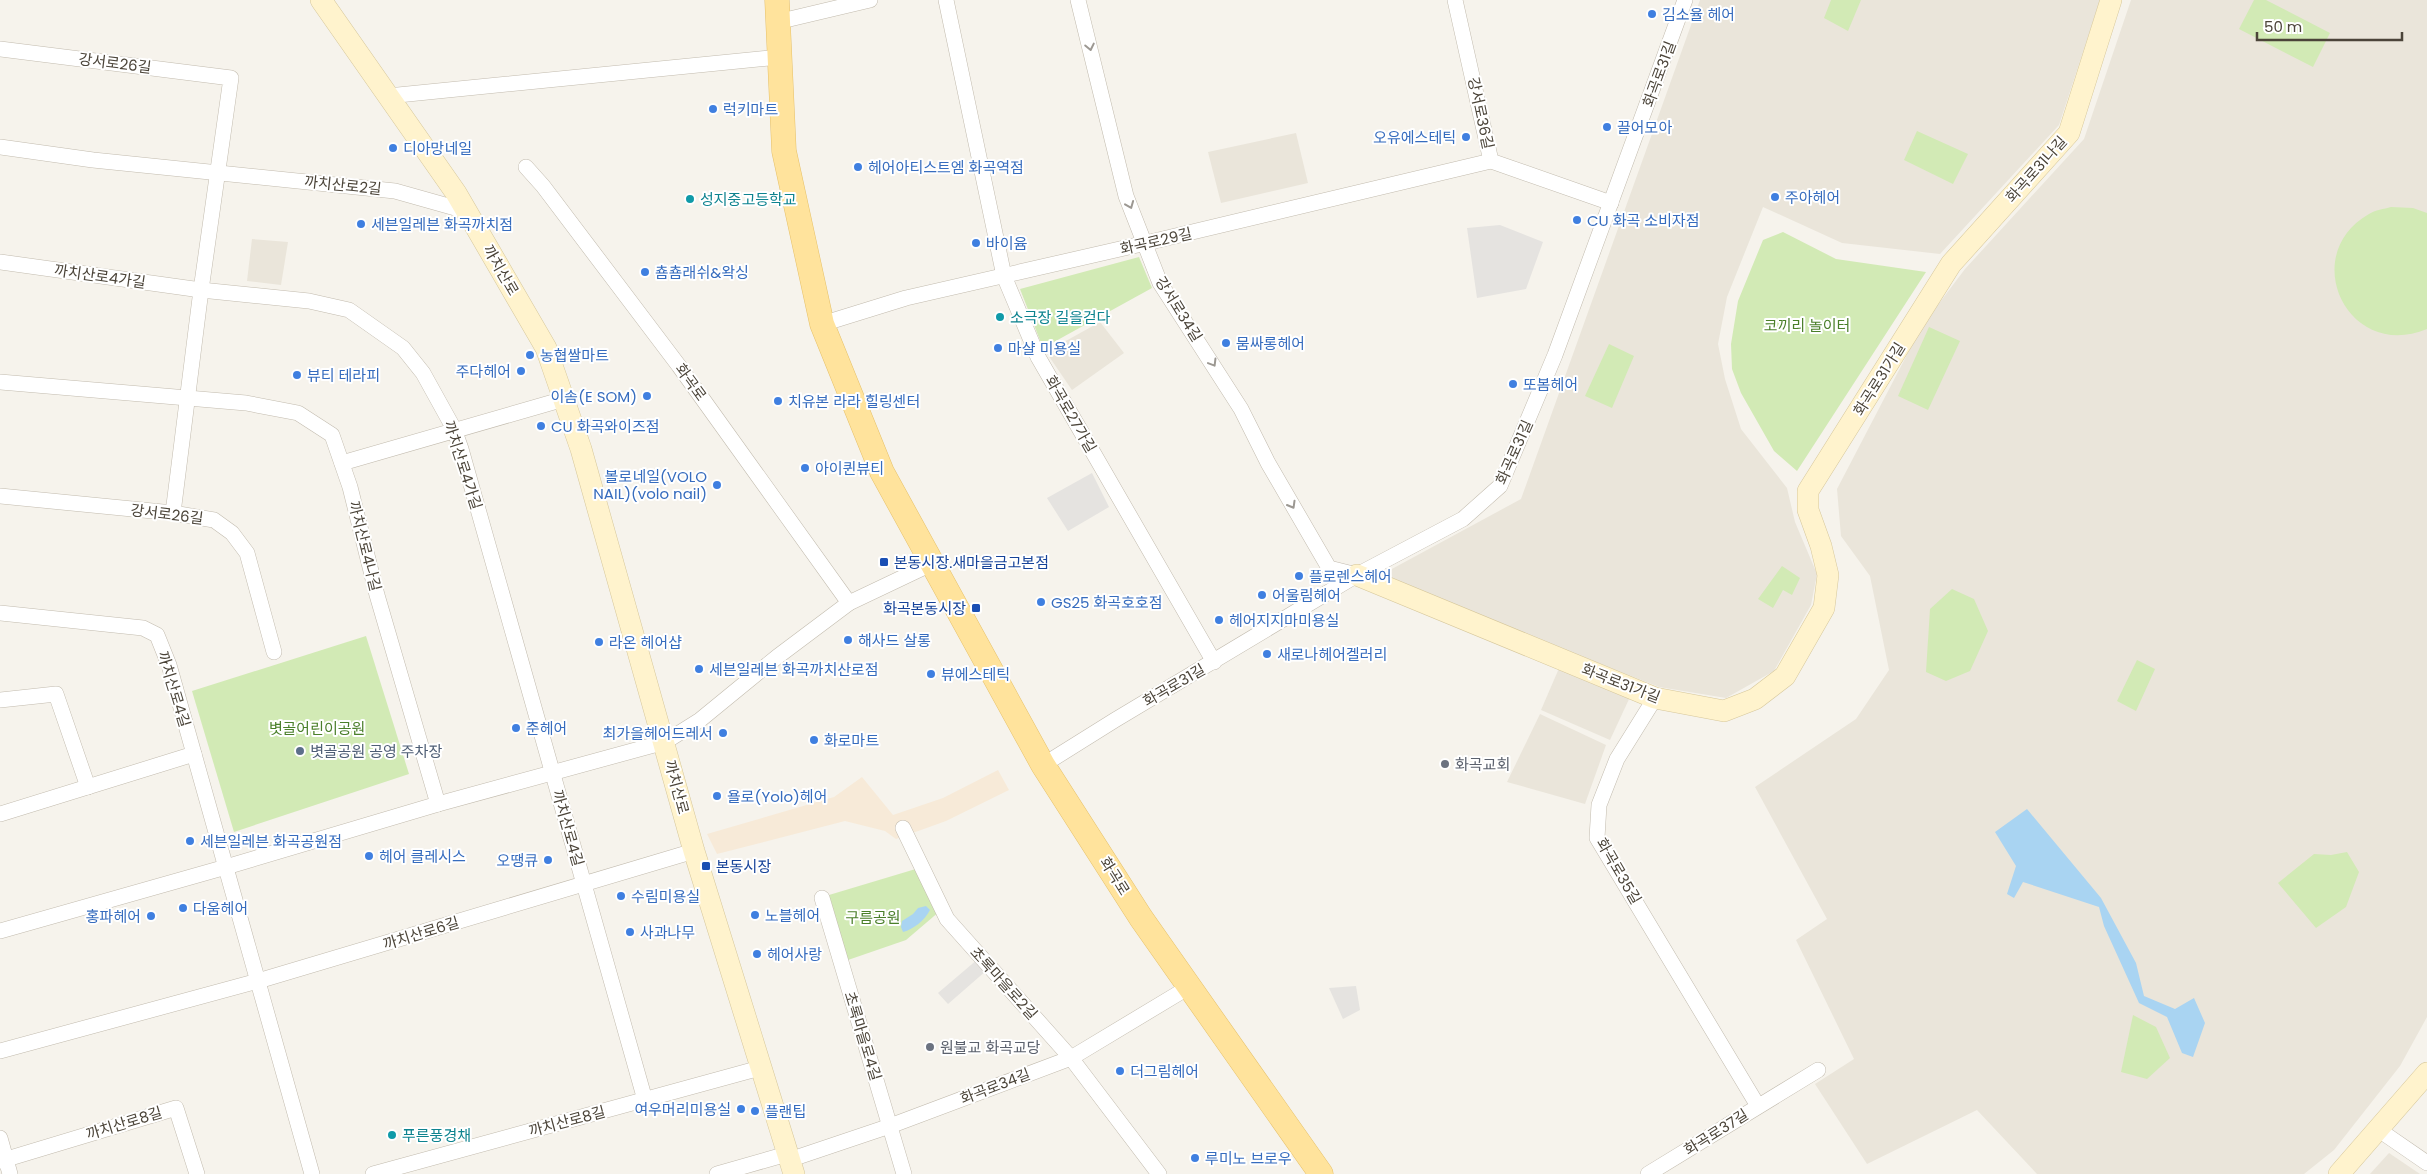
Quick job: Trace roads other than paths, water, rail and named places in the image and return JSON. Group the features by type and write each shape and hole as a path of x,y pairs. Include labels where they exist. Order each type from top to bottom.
{"main road":[{"name":"화곡로","path":"777,11 784,151 822,324 882,472 1043,765 1141,918 1321,1174"}],"street":[{"name":"까치산로","path":"321,0 466,211 546,348 581,449 665,742 694,851 790,1163"},
{"path":"777,11 870,0"},
{"name":"화곡로27가길","path":"946,0 1004,276 1038,357 1214,662"},
{"name":"강서로34길","path":"1078,0 1126,196 1146,243 1160,283 1241,409 1268,463 1329,568 1357,575"},
{"name":"강서로36길","path":"1456,0 1491,161 1611,203"},
{"name":"화곡로31길","path":"1043,765 1114,720 1357,575 1463,519 1500,486 1555,355 1685,0"},
{"name":"화곡로31나길","path":"1951,264 2069,132 2111,0"},
{"name":"강서로26길","path":"0,49 231,78 217,172"},
{"path":"388,96 779,57"},
{"name":"까치산로2길","path":"0,147 93,160 395,191 466,211"},
{"name":"화곡로29길","path":"822,324 906,298 1491,161"},
{"name":"화곡로","path":"526,167 543,186 680,366 849,603"},
{"path":"174,513 217,172"},
{"name":"까치산로4가길","path":"0,262 201,290 309,301 349,310 403,348 423,373 454,429 552,772"},
{"name":"화곡로31가길","path":"1357,575 1654,698 1724,711 1755,699 1785,676 1824,608 1828,576 1821,546 1808,510 1808,491 1951,264"},
{"name":"까치산로4나길","path":"0,382 246,403 298,413 332,435 350,486 377,595 438,804"},
{"path":"342,463 454,429 564,400"},
{"name":"강서로26길","path":"0,496 174,513 214,520 232,533 246,554 274,652"},
{"path":"665,742 700,720 777,657 849,603 931,564"},
{"name":"까치산로4길","path":"0,613 143,628 157,635 169,666 258,981"},
{"path":"0,700 56,694 88,787"},
{"name":"화곡로35길","path":"1654,698 1617,759 1599,805 1597,838 1702,1012"},
{"name":"까치산로4길","path":"0,932 438,804 665,742"},
{"path":"0,814 194,754"},
{"name":"까치산로4길","path":"552,772 584,884"},
{"name":"초록마을로2길","path":"903,828 947,919 1070,1058 1159,1174"},
{"name":"까치산로6길","path":"0,1052 258,981 694,851"},
{"path":"584,884 645,1100"},
{"name":"초록마을로4길","path":"822,898 904,1174"},
{"path":"258,981 312,1174"},
{"name":"화곡로34길","path":"717,1174 790,1163 1070,1058 1189,987"},
{"name":"화곡로37길","path":"1702,1012 1758,1106"},
{"name":"까치산로8길","path":"373,1174 760,1068"},
{"name":"화곡로37길","path":"1648,1174 1818,1070"},
{"path":"2340,1174 2427,1073"},
{"name":"까치산로8길","path":"3,1160 176,1108 197,1174"},
{"path":"2379,1130 2427,1163"},
{"path":"0,1138 3,1160 10,1174"}],"water":[{"path":"2027,809 2101,898 2136,963 2144,996 2175,1009 2194,998 2205,1023 2193,1057 2182,1053 2167,1017 2139,1003 2104,926 2099,907 2023,882 2014,898 2007,894 2016,866 1995,832"},
{"path":"926,906 930,910 925,918 915,927 903,932 901,927 902,921 913,914 918,908"}],"place":[{"name":"김소율 헤어","path":"1652,14"},
{"name":"럭키마트","path":"713,109"},
{"name":"끌어모아","path":"1607,127"},
{"name":"오유에스테틱","path":"1466,137"},
{"name":"디아망네일","path":"393,148"},
{"name":"헤어아티스트엠 화곡역점","path":"858,167"},
{"name":"주아헤어","path":"1775,197"},
{"name":"성지중고등학교","path":"690,199"},
{"name":"CU 화곡 소비자점","path":"1577,220"},
{"name":"세븐일레븐 화곡까치점","path":"361,224"},
{"name":"바이윰","path":"976,243"},
{"name":"춈춈래쉬&왁싱","path":"645,272"},
{"name":"소극장 길을걷다","path":"1000,317"},
{"name":"뭄싸롱헤어","path":"1226,343"},
{"name":"마샬 미용실","path":"998,348"},
{"name":"농협쌀마트","path":"530,355"},
{"name":"주다헤어","path":"521,371"},
{"name":"뷰티 테라피","path":"297,375"},
{"name":"또봄헤어","path":"1513,384"},
{"name":"이솜(E SOM)","path":"647,396"},
{"name":"치유본 라라 힐링센터","path":"778,401"},
{"name":"CU 화곡와이즈점","path":"541,426"},
{"name":"아이퀸뷰티","path":"805,468"},
{"name":"볼로네일(VOLO NAIL)(volo nail)","path":"717,485"},
{"name":"본동시장.새마을금고본점","path":"884,562"},
{"name":"플로렌스헤어","path":"1299,576"},
{"name":"어울림헤어","path":"1262,595"},
{"name":"GS25 화곡호호점","path":"1041,602"},
{"name":"화곡본동시장","path":"976,608"},
{"name":"헤어지지마미용실","path":"1219,620"},
{"name":"해사드 살롱","path":"848,640"},
{"name":"라온 헤어샵","path":"599,642"},
{"name":"새로나헤어겔러리","path":"1267,654"},
{"name":"세븐일레븐 화곡까치산로점","path":"699,669"},
{"name":"뷰에스테틱","path":"931,674"},
{"name":"준헤어","path":"516,728"},
{"name":"최가을헤어드레서","path":"723,733"},
{"name":"화로마트","path":"814,740"},
{"name":"볏골공원 공영 주차장","path":"300,751"},
{"name":"화곡교회","path":"1445,764"},
{"name":"욜로(Yolo)헤어","path":"717,796"},
{"name":"세븐일레븐 화곡공원점","path":"190,841"},
{"name":"헤어 클레시스","path":"369,856"},
{"name":"오땡큐","path":"548,860"},
{"name":"본동시장","path":"706,866"},
{"name":"수림미용실","path":"621,896"},
{"name":"다움헤어","path":"183,908"},
{"name":"노블헤어","path":"755,915"},
{"name":"홍파헤어","path":"151,916"},
{"name":"사과나무","path":"630,932"},
{"name":"헤어사랑","path":"757,954"},
{"name":"원불교 화곡교당","path":"930,1047"},
{"name":"더그림헤어","path":"1120,1071"},
{"name":"여우머리미용실","path":"741,1109"},
{"name":"플랜팁","path":"755,1111"},
{"name":"푸른풍경채","path":"392,1135"},
{"name":"루미노 브로우","path":"1195,1158"}],"park label":[{"name":"코끼리 놀이터","path":"1807,325"},
{"name":"볏골어린이공원","path":"317,728"},
{"name":"구름공원","path":"873,917"}]}
